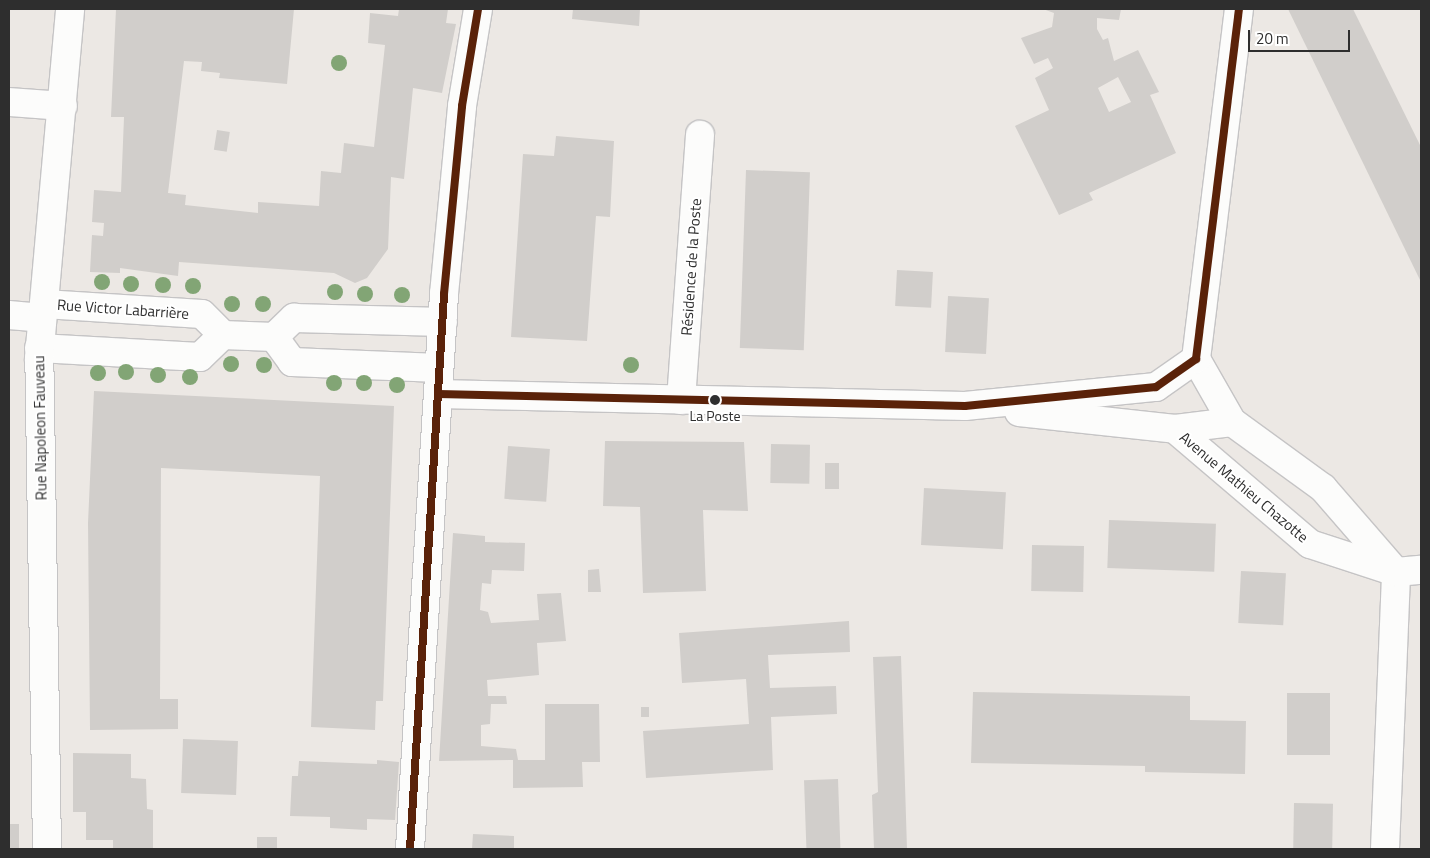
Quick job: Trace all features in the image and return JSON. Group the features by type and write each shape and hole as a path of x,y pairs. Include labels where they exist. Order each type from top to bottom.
{"street":[{"name":"Rue Napoleon Fauveau","path":"47,849 39,348 63,106 70,9"},
{"path":"410,849 442,322 462,106 478,9"},
{"path":"1239,9 1196,359 1232,422 1324,488 1408,571 1385,849"},
{"path":"9,102 63,106"},
{"name":"Résidence de la Poste","path":"681,400 700,135"},
{"name":"Rue Victor Labarrière","path":"9,315 43,311 202,314 223,335"},
{"path":"39,348 200,357 223,335 274,337 294,318 442,322"},
{"path":"274,337 292,362 439,381 681,400 965,406 1175,429"},
{"path":"965,406 1156,387 1196,359"},
{"name":"Avenue Mathieu Chazotte","path":"1175,429 1232,422"},
{"name":"Avenue Mathieu Chazotte","path":"1175,429 1310,544 1408,571"}],"building":[{"path":"116,9 294,9 287,84 219,78 220,73 201,71 202,62 184,61 168,193 186,195 185,205 258,213 258,202 319,206 321,171 341,173 344,143 374,147 385,45 368,43 370,13 398,16 399,9 448,9 446,23 456,24 442,93 413,88 404,179 391,177 388,249 367,278 355,283 334,273 179,262 178,276 120,268 120,273 90,272 92,235 103,236 104,223 92,222 94,190 121,192 124,117 111,117"},
{"path":"573,9 640,9 639,26 572,19"},
{"path":"1043,9 1121,9 1119,20 1097,18 1097,29 1103,40 1108,38 1114,61 1138,50 1159,92 1150,95 1176,153 1089,193 1093,200 1059,215 1015,126 1049,110 1035,78 1053,68 1048,58 1034,64 1021,38 1052,27 1054,13","holes":["1118,77 1131,102 1109,112 1098,88"]},
{"path":"1288,9 1353,9 1421,147 1421,282"},
{"path":"217,130 230,132 227,152 214,150"},
{"path":"556,136 614,141 610,217 596,216 587,341 511,337 523,154 554,156"},
{"path":"746,170 810,172 804,350 740,348"},
{"path":"897,270 933,272 931,308 895,306"},
{"path":"948,296 989,298 986,354 945,352"},
{"path":"94,391 394,406 383,701 376,701 375,730 311,727 320,476 161,468 160,699 178,699 178,729 90,730 88,523"},
{"path":"605,441 744,442 748,511 703,510 706,591 643,593 640,507 603,506"},
{"path":"771,444 810,445 809,484 770,483"},
{"path":"508,446 550,449 546,502 504,499"},
{"path":"825,463 839,463 839,489 825,489"},
{"path":"924,488 1006,492 1003,549 921,545"},
{"path":"1109,520 1216,524 1214,572 1107,568"},
{"path":"453,533 485,536 485,542 525,543 524,571 492,570 491,584 482,583 480,610 488,612 491,623 539,620 537,594 561,593 566,641 537,643 539,675 487,680 488,696 506,696 507,704 491,704 490,724 481,725 481,746 516,749 518,760 545,760 545,704 599,704 600,762 582,762 583,787 513,788 513,760 439,761"},
{"path":"1032,545 1084,546 1083,592 1031,591"},
{"path":"599,569 601,592 588,592 588,570"},
{"path":"1241,571 1286,573 1283,625 1238,623"},
{"path":"849,621 850,652 768,655 770,688 836,686 837,714 771,717 773,770 646,778 643,731 749,724 746,679 682,683 679,633"},
{"path":"901,656 907,849 874,849 872,795 878,792 873,657"},
{"path":"973,692 1190,696 1190,720 1246,721 1245,774 1145,772 1145,766 971,763"},
{"path":"1287,693 1330,693 1330,755 1287,755"},
{"path":"641,707 649,707 649,717 641,717"},
{"path":"183,739 238,741 236,795 181,793"},
{"path":"73,753 131,754 131,778 146,779 147,809 153,810 153,849 113,849 113,840 86,840 86,812 73,812"},
{"path":"377,760 399,762 395,820 367,819 367,830 330,828 330,817 290,816 292,776 298,776 299,761 377,764"},
{"path":"838,779 840,849 806,849 804,780"},
{"path":"1294,803 1333,804 1332,849 1293,849"},
{"path":"9,824 19,824 19,849 9,849"},
{"path":"473,834 514,836 514,849 472,849"},
{"path":"257,837 277,837 277,849 257,849"}],"transit line":[{"path":"410,849 444,294 462,106 478,9"},
{"path":"438,394 965,406 1156,387 1196,359 1239,9"}],"place":[{"name":"La Poste","path":"715,400"}]}
